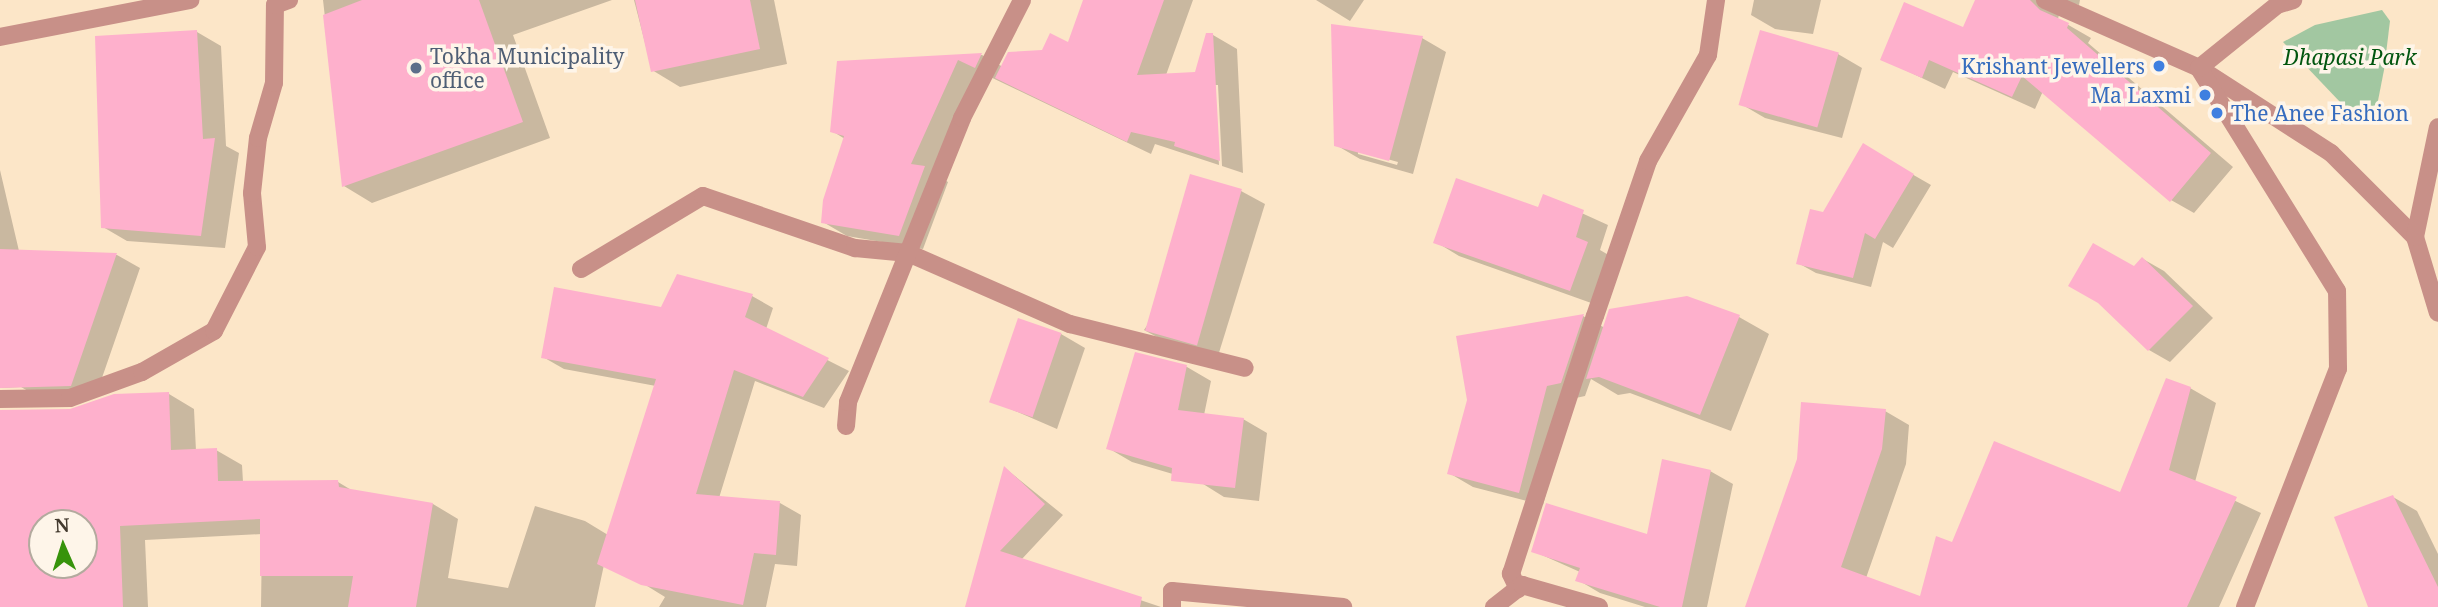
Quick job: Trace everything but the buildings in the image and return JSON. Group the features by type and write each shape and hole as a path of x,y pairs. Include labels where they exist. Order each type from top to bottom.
{"street":[{"path":"0,37 190,0"},
{"path":"846,426 849,402 962,118 1023,0"},
{"path":"1518,589 1511,575 1595,316 1648,162 1708,55 1716,0"},
{"path":"2045,0 2199,68 2330,153 2415,237 2438,310"},
{"path":"2199,68 2277,5 2293,0"},
{"path":"0,399 70,398 142,372 214,331 257,247 252,193 258,138 274,83 278,2"},
{"path":"2199,68 2337,291 2338,369 2245,607"},
{"path":"2415,237 2438,127"},
{"path":"581,270 703,196 855,248 908,253 1070,324 1245,368"},
{"path":"1494,607 1522,585 1599,607"},
{"path":"1172,607 1172,592 1343,607"}],"green space":[{"name":"Dhapasi Park","path":"2382,10 2390,21 2384,70 2375,116 2360,123 2283,42 2315,25"}],"place":[{"name":"Krishant Jewellers","path":"2159,66"},
{"name":"Tokha Municipality office","path":"416,68"},
{"name":"Ma Laxmi","path":"2205,95"},
{"name":"The Anee Fashion","path":"2217,113"}]}
